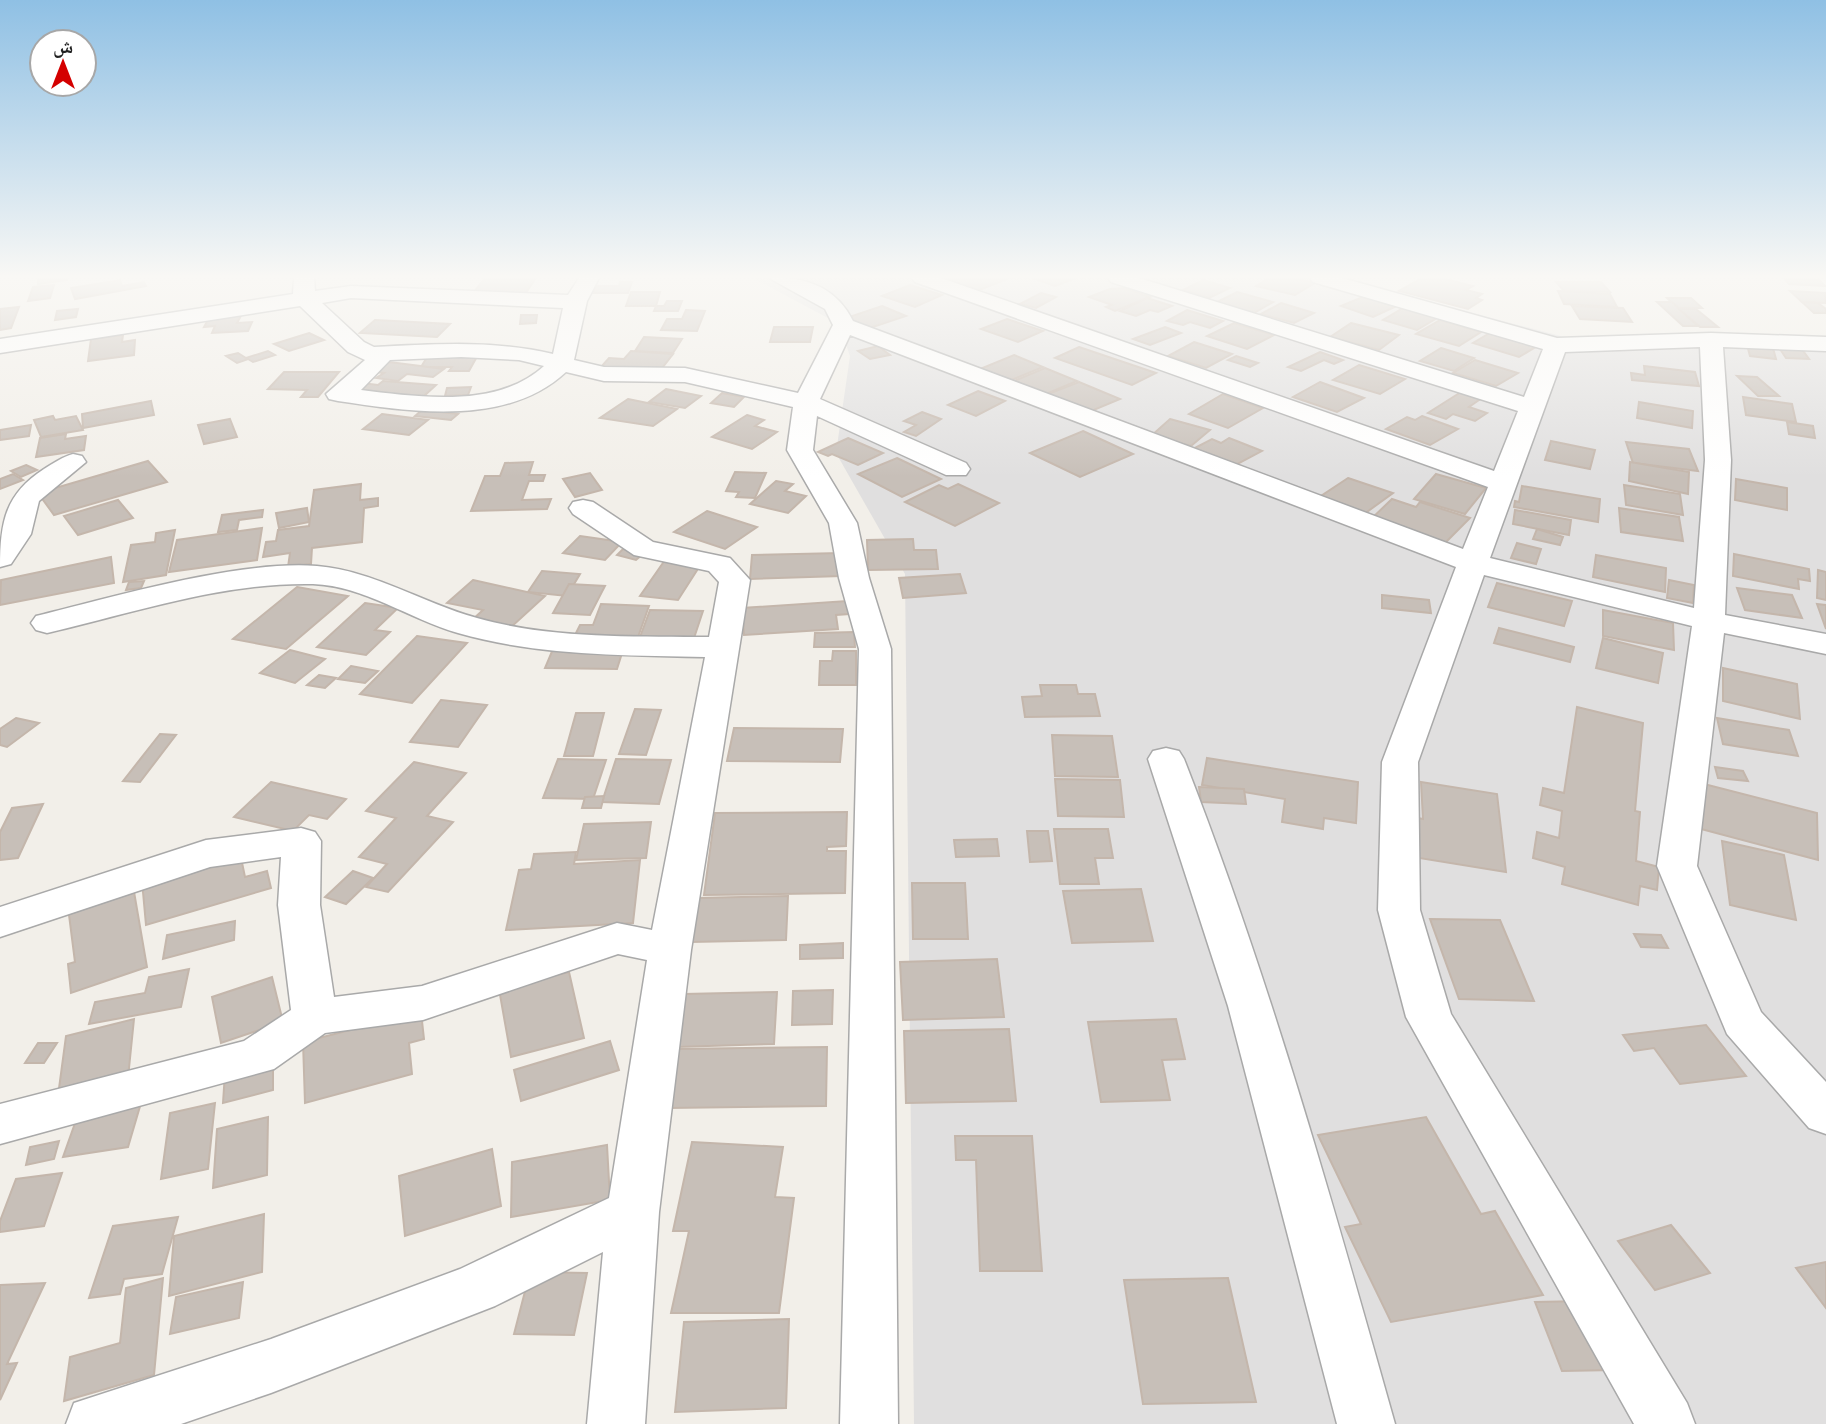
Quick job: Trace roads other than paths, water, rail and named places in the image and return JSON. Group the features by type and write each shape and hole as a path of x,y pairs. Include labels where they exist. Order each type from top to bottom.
{"street":[{"path":"354,344 370,354 461,349 519,352 604,374 685,375 806,402 956,469"},
{"path":"383,354 358,381 338,394 370,399 475,402 507,395 538,383 562,363 566,344"},
{"path":"835,344 806,402 800,450 843,523 854,578 876,649 869,1424"},
{"path":"893,344 1473,563 1709,621 1826,645"},
{"path":"1110,344 1505,484"},
{"path":"1331,344 1532,407"},
{"path":"1573,344 1556,345 1400,762 1399,910 1429,1017 1666,1424"},
{"path":"1711,344 1718,460 1709,621 1677,866 1744,1021 1826,1114"},
{"path":"0,558 16,534 25,499 38,485 73,462"},
{"path":"583,508 644,549 719,564 735,580 670,950 633,1212 616,1424"},
{"path":"47,623 232,583 312,575 352,579 466,625 516,637 565,643 722,647"},
{"path":"1166,759 1191,823 1274,1081 1366,1424"},
{"path":"0,922 206,854 301,842 299,905 314,1017"},
{"path":"0,1124 258,1056 314,1017 424,1003 617,938 670,950"},
{"path":"95,1424 271,1366 476,1289 633,1212"}]}
